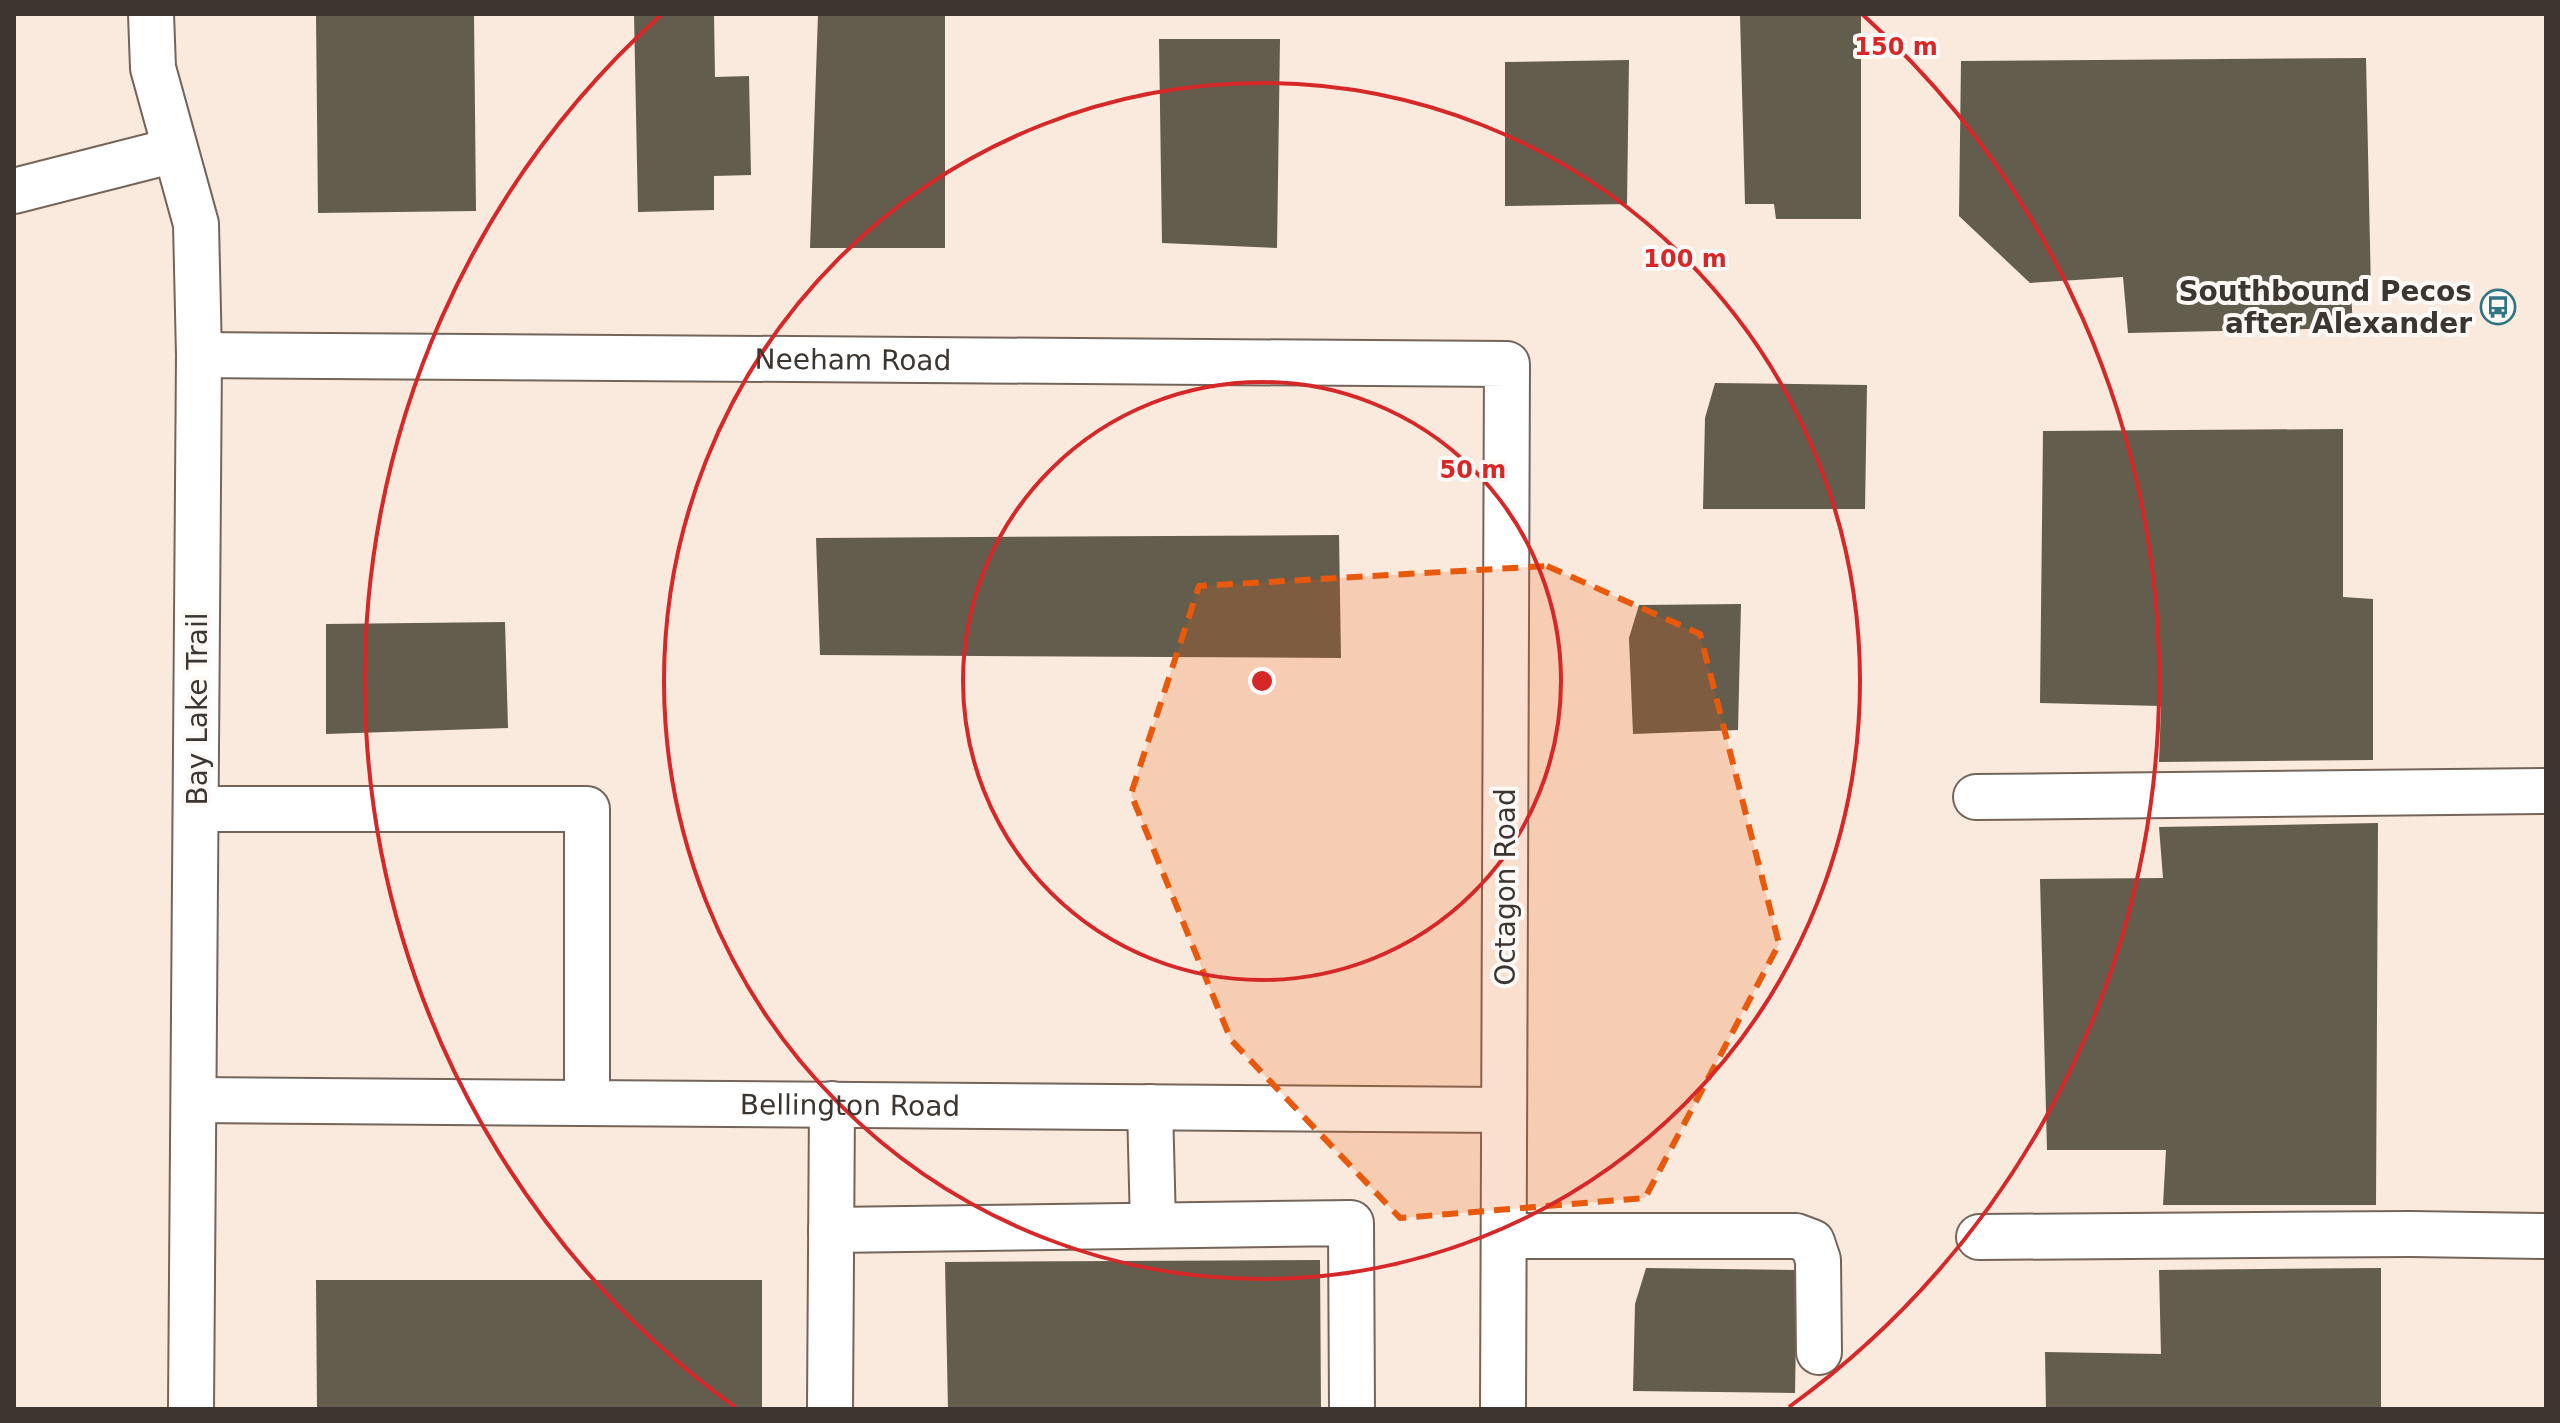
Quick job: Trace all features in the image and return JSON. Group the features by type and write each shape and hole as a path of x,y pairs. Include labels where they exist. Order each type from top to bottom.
{"street":[{"name":"Bay Lake Trail","path":"151,14 153,68 196,224 199,355 191,1409"},
{"path":"14,191 175,150"},
{"name":"Neeham Road","path":"199,355 1507,364"},
{"name":"Octagon Road","path":"1503,1409 1507,364"},
{"path":"1976,797 2546,791"},
{"path":"196,809 587,809 587,1102"},
{"name":"Bellington Road","path":"194,1100 1504,1110"},
{"path":"830,1409 832,1104"},
{"path":"1150,1107 1153,1225"},
{"path":"831,1230 1351,1223 1352,1409"},
{"path":"1504,1236 1796,1236 1812,1242 1818,1260 1819,1352"},
{"path":"1979,1237 2546,1236"}],"highlighted area":[{"path":"1547,566 1700,634 1779,944 1645,1198 1400,1218 1231,1040 1131,794 1199,586"}],"building":[{"path":"316,14 474,14 476,211 318,213"},
{"path":"634,14 714,14 715,77 749,76 751,175 714,176 714,210 638,212"},
{"path":"818,14 945,14 945,248 810,248"},
{"path":"1861,14 1861,219 1776,219 1774,204 1745,204 1740,15"},
{"path":"1159,39 1280,39 1277,248 1162,243"},
{"path":"2366,58 2371,292 2351,291 2353,328 2128,333 2123,277 2030,283 1959,216 1961,61"},
{"path":"1629,60 1627,204 1505,206 1505,62"},
{"path":"1715,383 1867,385 1865,509 1703,509 1705,418"},
{"path":"2343,429 2343,597 2373,599 2373,760 2159,762 2161,706 2040,703 2043,431"},
{"path":"1339,535 1341,658 820,655 816,538"},
{"path":"1741,604 1738,730 1633,734 1629,638 1639,605"},
{"path":"505,622 508,728 326,734 326,624"},
{"path":"2378,823 2376,1205 2163,1205 2166,1150 2047,1150 2040,879 2163,878 2159,827"},
{"path":"1320,1260 1321,1409 948,1409 945,1262"},
{"path":"1646,1268 1797,1270 1795,1393 1633,1391 1635,1304"},
{"path":"2381,1268 2381,1409 2046,1409 2045,1352 2161,1354 2159,1270"},
{"path":"316,1280 762,1280 762,1409 317,1409"}],"place":[{"name":"Southbound Pecos after Alexander","path":"2498,307"}]}
